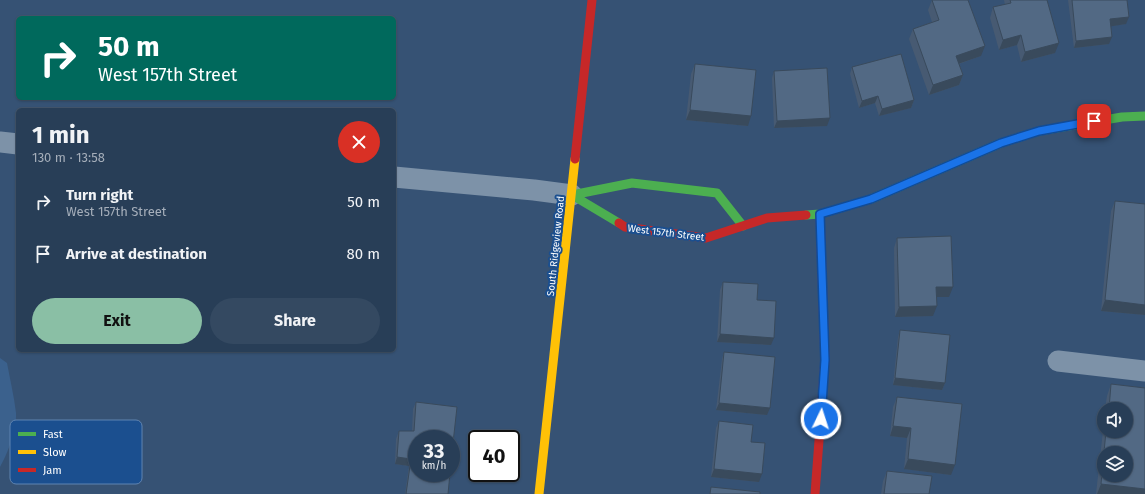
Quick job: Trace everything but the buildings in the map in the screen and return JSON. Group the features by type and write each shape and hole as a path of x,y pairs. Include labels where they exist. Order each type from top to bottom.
{"street":[{"name":"South Ridgeview Road","path":"539,494 592,0"},
{"name":"West 157th Street","path":"572,195 625,227 706,238 767,218 820,214 871,199 1001,143 1039,131 1122,117 1145,116"},
{"path":"0,142 16,144"},
{"name":"West 157th Street","path":"396,177 572,195 632,183 717,193 743,226"},
{"path":"815,494 825,360 820,214"},
{"path":"1058,361 1145,371"}],"water":[{"path":"0,358 7,363 16,419 10,420 10,444 0,467"}],"traffic: fast":[{"path":"806,215 820,214 871,199 1001,143 1039,131 1122,117 1145,116"},
{"path":"619,223 572,195 632,183 717,193 743,226"}],"traffic: slow":[{"path":"539,494 575,159"}],"traffic: jam":[{"path":"575,159 592,0"},
{"path":"815,494 825,360 820,214"},
{"path":"619,223 625,227 706,238 767,218 806,215"}],"route":[{"path":"821,419 825,360 820,214 871,199 1001,143 1039,131 1094,121"}]}
